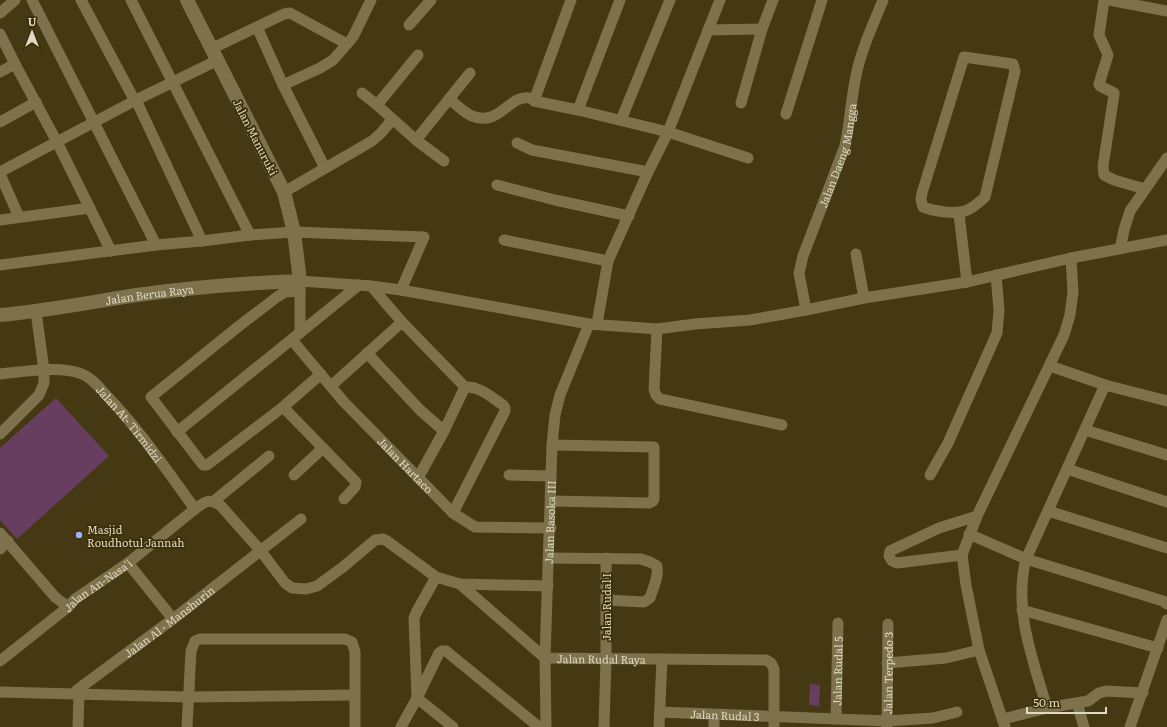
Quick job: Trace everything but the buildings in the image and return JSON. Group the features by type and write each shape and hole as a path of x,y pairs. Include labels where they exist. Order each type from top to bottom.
{"street":[{"path":"0,13 15,0"},
{"path":"32,0 156,245"},
{"path":"81,0 136,101 202,241"},
{"path":"131,0 174,82 250,235"},
{"name":"Jalan Manuruki","path":"187,0 284,192 294,232 300,286"},
{"path":"283,85 320,68 333,60 353,37 371,0"},
{"path":"409,25 431,0"},
{"path":"571,0 534,101 668,132 748,158"},
{"path":"578,110 620,0"},
{"path":"621,120 670,0"},
{"name":"Jalan Basoka III","path":"546,727 545,658 552,445 555,415 560,395 593,324 608,261 648,172 668,132 720,0"},
{"path":"741,103 762,29 773,0"},
{"path":"786,114 822,0"},
{"name":"Jalan Daeng Mangga","path":"806,310 799,272 803,256 845,146 856,74 864,45 883,0"},
{"path":"1104,0 1099,35 1108,55 1099,84 1100,86 1114,93 1103,166 1104,175 1114,180 1145,189"},
{"path":"1109,0 1167,11"},
{"path":"19,217 0,173 174,82 214,54 257,27 284,14 290,14 347,44"},
{"path":"257,27 283,85 325,168"},
{"path":"708,30 762,29"},
{"path":"0,34 14,64 57,142 111,251"},
{"path":"377,105 418,55"},
{"path":"965,56 1013,64 1015,71 985,197 975,206 959,214 931,211 923,207 921,200 962,59 965,56"},
{"path":"0,72 14,64"},
{"path":"416,140 470,73"},
{"path":"362,93 416,140 444,161"},
{"path":"449,99 470,116 478,118 496,116 520,98 528,98"},
{"path":"0,122 36,102"},
{"path":"284,192 372,141 392,120"},
{"path":"517,143 532,150 648,172"},
{"path":"1120,249 1130,211 1167,158"},
{"path":"497,186 628,216"},
{"path":"0,220 90,208"},
{"path":"959,214 966,282"},
{"path":"0,265 156,245 294,232 424,237 401,290"},
{"path":"504,240 608,261"},
{"path":"321,374 283,407 207,465 203,465 151,399 151,395 277,297 300,286 365,286 401,290 593,324 657,329 694,324 750,320 864,298 966,282 1071,258 1167,240"},
{"path":"856,254 864,298"},
{"path":"1071,258 1073,292 1070,315 1064,335 969,534 962,555 966,585 979,650 1004,723 1047,708 1088,701 1099,693 1106,691 1143,693"},
{"path":"930,475 948,443 997,334 999,310 996,275"},
{"name":"Jalan Berua Raya","path":"0,315 36,312 131,296 250,283 300,286"},
{"path":"296,337 300,286"},
{"path":"365,286 466,388"},
{"path":"177,432 296,337 365,286"},
{"path":"0,434 39,395 44,383 44,370 36,312"},
{"path":"331,386 402,322"},
{"path":"657,329 654,389 656,396 660,399 782,425"},
{"name":"Jalan Hartaco","path":"296,337 321,374 343,401 453,513 475,527 550,528"},
{"path":"367,353 420,410 444,431"},
{"path":"1050,366 1105,385 1167,401"},
{"name":"Jalan At- Tirmidzi","path":"0,374 44,370 72,371 83,374 93,380 123,412 195,509"},
{"path":"1047,708 1028,642 1022,610 1022,580 1026,560 1105,385"},
{"path":"418,478 466,388"},
{"path":"453,513 505,411 502,404 479,388 466,388"},
{"path":"283,407 356,482 355,487 344,499"},
{"path":"1085,430 1167,455"},
{"path":"551,501 649,503 654,499 654,447 552,445"},
{"path":"294,475 323,448"},
{"name":"Jalan An-Nasa'i","path":"0,661 68,607 75,599 128,564 204,502 214,501 269,456"},
{"path":"1067,469 1167,502"},
{"path":"509,475 551,476"},
{"path":"214,501 221,506 260,550 285,583 292,588 306,589 317,586 344,567 375,540 383,539 434,575 460,584 548,586"},
{"path":"1048,511 1167,548"},
{"path":"962,555 896,563 892,561 889,556 890,551 940,528 977,516"},
{"name":"Jalan Al - Manshurin","path":"78,692 300,519"},
{"path":"0,533 4,545 55,597 68,607"},
{"path":"969,534 1026,560 1163,601 1167,604"},
{"path":"549,558 606,558 642,560 657,566 658,572 656,582 648,600 644,602 606,600"},
{"name":"Jalan Rudal I","path":"604,727 606,558"},
{"path":"128,564 173,619"},
{"path":"434,575 414,618 417,698 453,727"},
{"name":"Jalan Rudal Raya","path":"460,584 545,658 766,660 771,663 774,669 774,722"},
{"path":"1022,610 1158,648"},
{"path":"1130,727 1167,620"},
{"name":"Jalan Rudal 5","path":"836,719 838,623"},
{"name":"Jalan Terpedo 3","path":"887,724 888,624"},
{"path":"187,727 191,651 195,641 200,639 345,638 352,642 355,652 355,727"},
{"path":"887,663 946,658 979,650"},
{"path":"401,727 439,653 442,651 446,651 539,727"},
{"path":"659,727 662,659"},
{"path":"0,692 78,692 188,697 355,695"},
{"path":"78,692 78,727"},
{"path":"1077,704 1084,727"},
{"name":"Jalan Rudal 3","path":"660,712 714,715 774,722 836,719 887,724 934,722 957,712"},
{"path":"714,715 714,727"}],"shaded area":[{"path":"56,398 109,456 17,539 0,520 0,448"},
{"path":"810,684 820,685 819,706 809,705"}],"place":[{"name":"Masjid Roudhotul Jannah","path":"79,535"}]}
